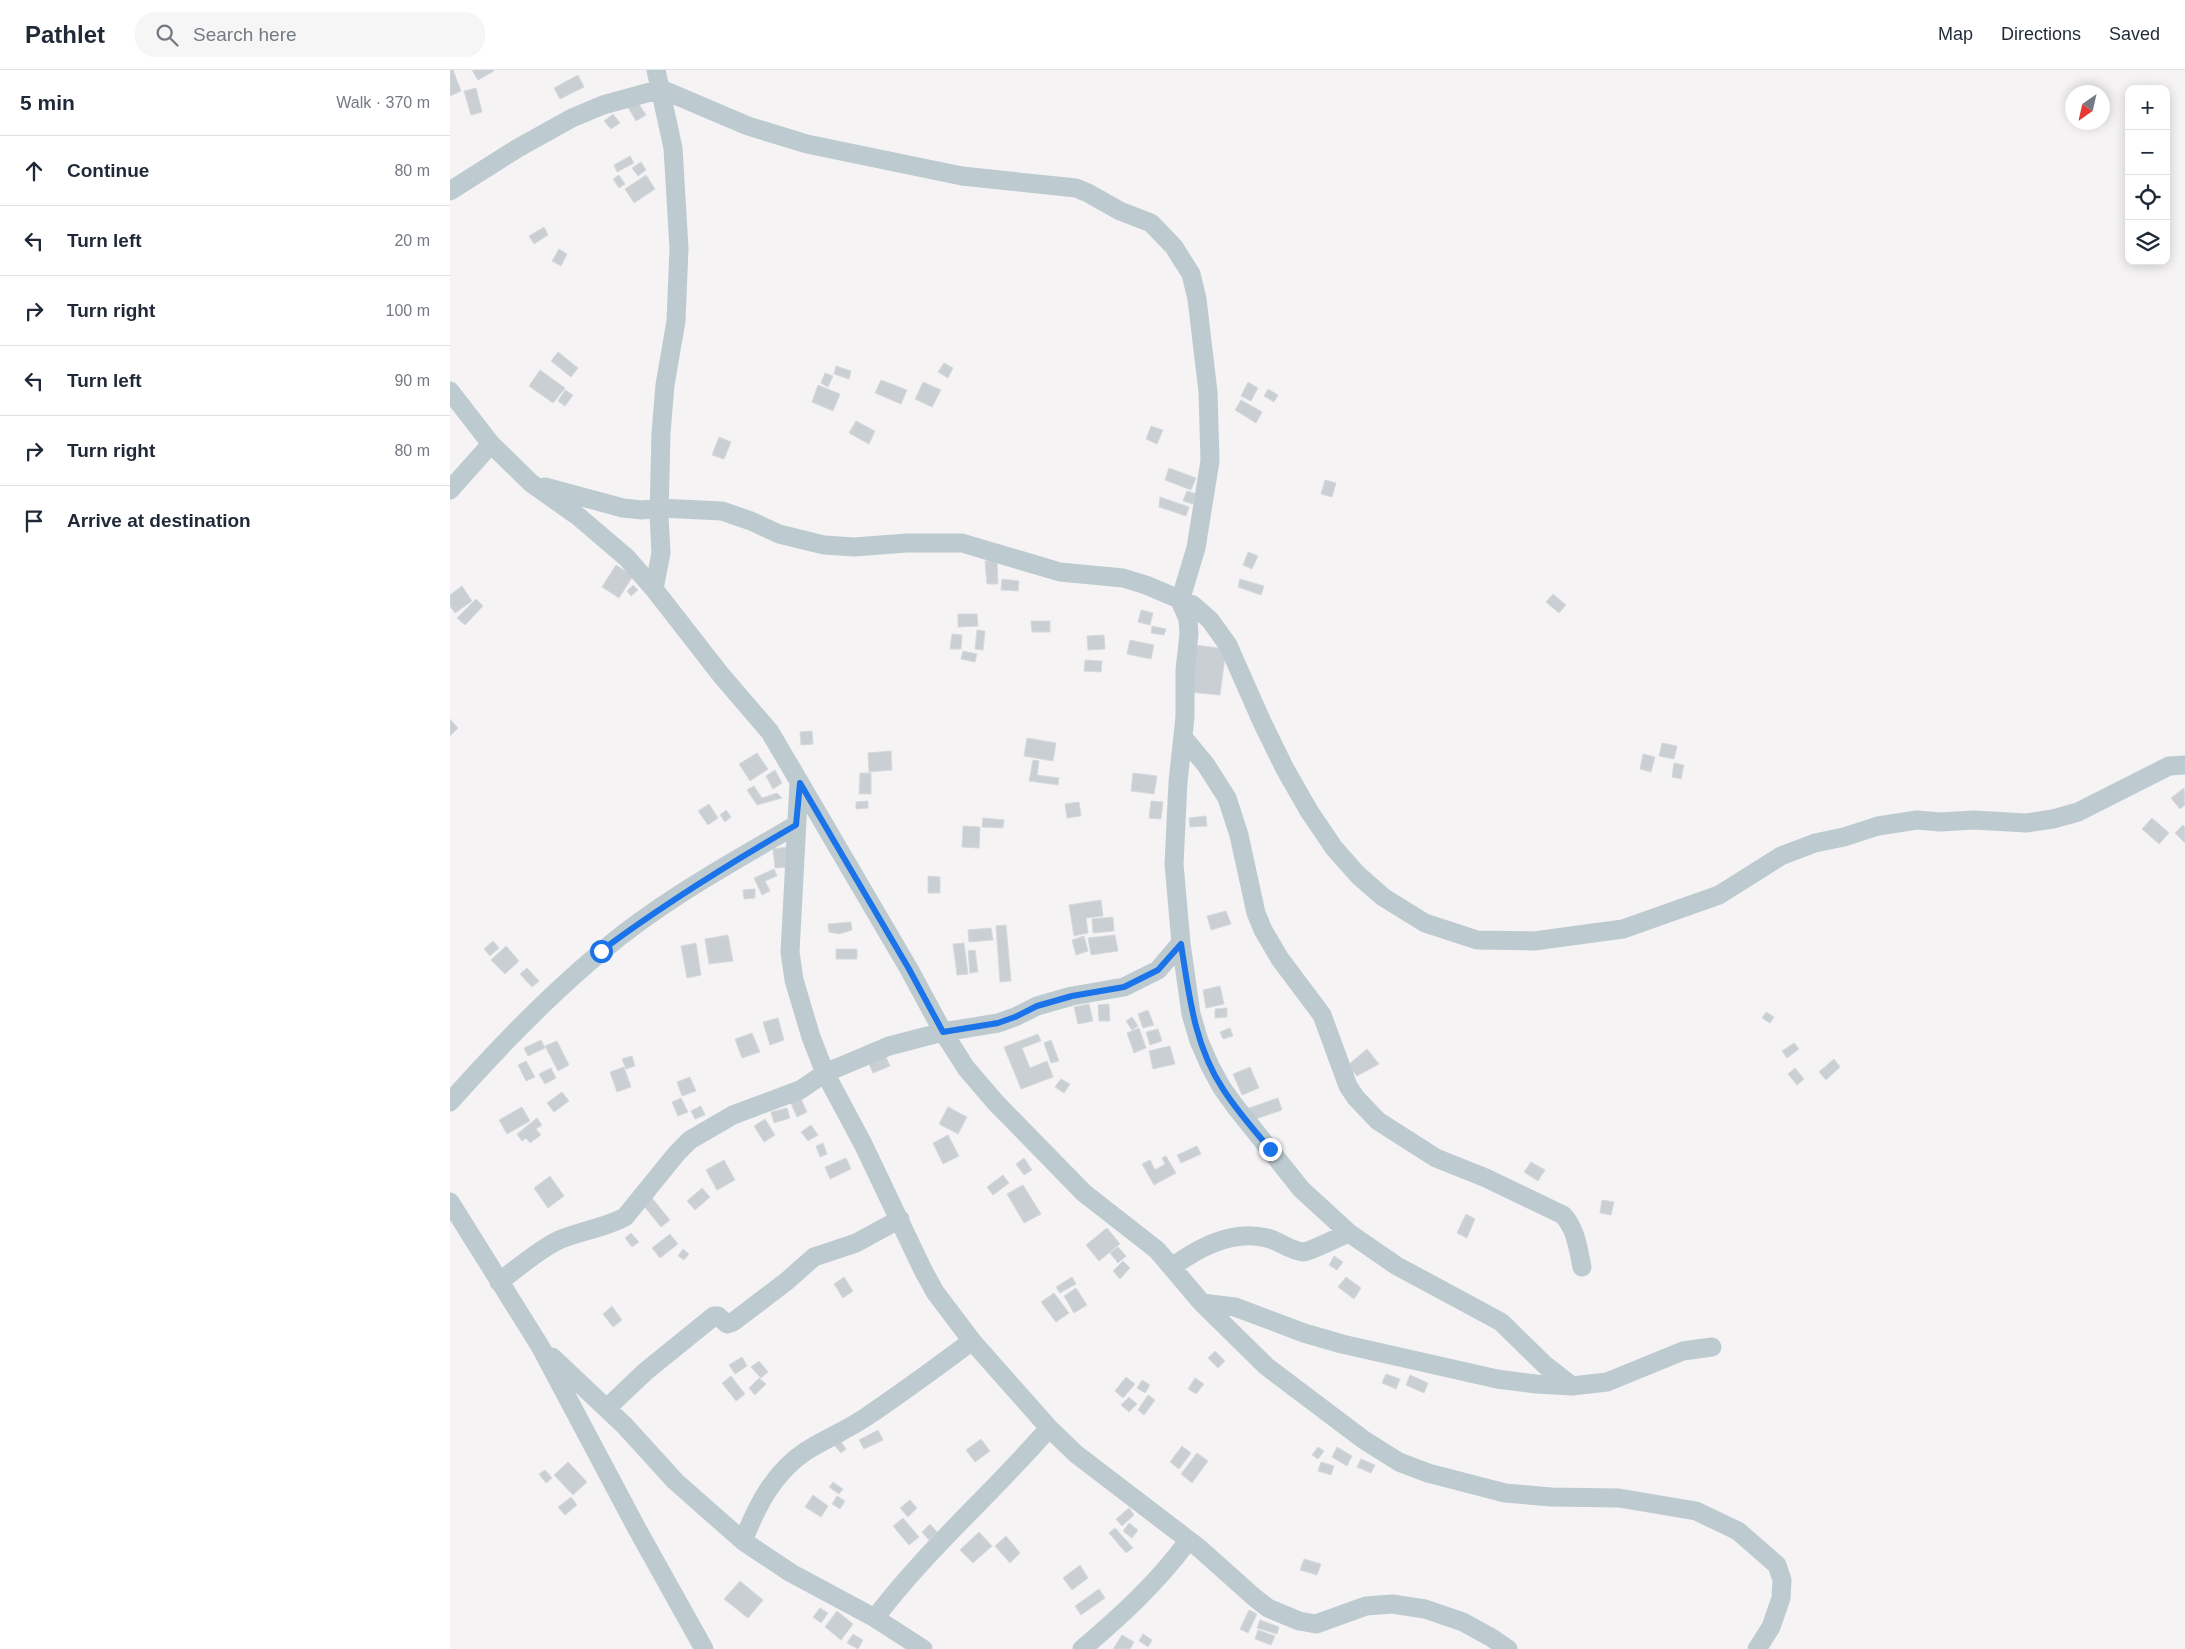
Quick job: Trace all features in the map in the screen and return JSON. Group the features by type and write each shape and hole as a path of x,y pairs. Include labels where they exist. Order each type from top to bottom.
{"street":[{"path":"654,590 662,553 659,508 661,433 665,385 676,321 679,248 673,148 656,70"},
{"path":"450,190 518,148 572,118 603,105 661,89 748,126 807,144 962,176 1076,188 1088,192 1120,211 1142,218 1161,231 1174,247 1191,274 1197,300 1208,392 1210,462 1196,548 1180,599 1190,626 1174,842 1181,944 1193,1020 1199,1041 1222,1088 1301,1189 1349,1233 1397,1266 1501,1322 1545,1365 1572,1386"},
{"path":"450,392 491,444 531,483 579,517 620,552 654,590 721,675 770,732 909,969 943,1032 966,1068 996,1103 1084,1193 1157,1250 1202,1304 1266,1366 1364,1440 1399,1462 1460,1483 1505,1493 1551,1497 1619,1498 1696,1511 1738,1532 1777,1566 1782,1580 1781,1598 1771,1627 1757,1649"},
{"path":"450,490 491,444"},
{"path":"531,483 623,508 722,512 751,521 779,534 824,545 854,547 907,543 962,542 1017,557 1060,572 1123,578 1146,584 1180,599 1205,613 1228,645 1285,769 1309,812 1334,848 1358,875 1383,897 1425,923 1477,940 1534,940 1623,929 1719,895 1780,856 1816,843 1844,838 1878,826 1917,820 1940,822 1974,820 2026,823 2053,819 2078,812 2169,766 2185,765"},
{"path":"1183,737 1206,765 1227,798 1239,835 1254,905 1263,930 1280,959 1322,1015 1348,1086 1356,1098 1384,1126 1436,1158 1486,1178 1563,1215 1574,1234 1582,1267"},
{"path":"800,783 796,825 790,952 794,980 811,1037 825,1073 935,1292 972,1342 1049,1428 1076,1454 1188,1541 1268,1608 1299,1621 1316,1624 1366,1606 1392,1604 1445,1615 1492,1638 1508,1649"},
{"path":"450,1102 520,1025 601,951 663,905 796,825"},
{"path":"499,1282 556,1242 592,1228 613,1223 625,1216 677,1153 690,1140 712,1126 755,1106 800,1090 825,1073 889,1046 943,1032 998,1023 1037,1006 1072,996 1124,987 1158,970 1181,944"},
{"path":"450,1202 540,1346 640,1535 704,1649"},
{"path":"607,1408 646,1371 712,1317 716,1316 729,1324 787,1281 814,1257 856,1243 900,1219"},
{"path":"1172,1267 1199,1250 1227,1238 1251,1235 1268,1238 1302,1252 1314,1249 1334,1238 1349,1233"},
{"path":"1202,1304 1244,1310 1304,1333 1342,1344 1497,1380 1572,1386 1607,1382 1683,1351 1712,1347"},
{"path":"743,1541 754,1512 764,1495 776,1478 792,1463 805,1452 864,1418 972,1342"},
{"path":"540,1346 607,1408 646,1447 675,1481 743,1541 791,1573 876,1618 923,1649"},
{"path":"876,1618 921,1563 1004,1478 1049,1428"},
{"path":"1082,1649 1136,1601 1168,1567 1188,1541"}],"building":[{"path":"450,70 453,70 461,91 450,96"},
{"path":"472,70 493,70 494,71 478,80"},
{"path":"578,75 584,87 560,99 554,88"},
{"path":"476,88 482,112 471,115 464,91"},
{"path":"637,101 646,115 636,121 628,107"},
{"path":"613,114 620,123 611,129 604,121"},
{"path":"630,156 634,163 617,172 614,165"},
{"path":"641,162 646,170 638,176 632,168"},
{"path":"619,175 625,184 619,188 613,179"},
{"path":"646,175 655,189 634,203 625,189"},
{"path":"544,227 548,235 534,244 529,236"},
{"path":"559,249 567,254 561,266 552,261"},
{"path":"558,352 578,368 571,377 551,361"},
{"path":"944,363 953,368 948,378 938,372"},
{"path":"836,366 851,371 849,379 834,374"},
{"path":"540,370 565,388 553,403 529,386"},
{"path":"825,373 833,376 828,387 821,383"},
{"path":"881,380 907,390 901,404 875,393"},
{"path":"923,382 941,390 932,407 915,399"},
{"path":"1248,382 1258,388 1251,401 1241,396"},
{"path":"818,385 840,394 833,411 812,402"},
{"path":"1268,389 1278,395 1274,402 1264,396"},
{"path":"565,390 573,395 565,406 558,401"},
{"path":"1241,400 1262,412 1256,423 1235,410"},
{"path":"856,421 875,431 869,444 849,433"},
{"path":"1151,426 1163,430 1157,444 1146,439"},
{"path":"719,437 731,442 724,459 712,455"},
{"path":"1169,468 1196,478 1191,490 1165,480"},
{"path":"1325,480 1336,483 1332,497 1321,494"},
{"path":"1187,491 1196,494 1193,504 1183,501"},
{"path":"1160,497 1189,507 1186,516 1159,507"},
{"path":"1248,552 1258,556 1252,569 1243,565"},
{"path":"997,560 998,584 987,584 985,561"},
{"path":"616,565 633,576 619,598 602,587"},
{"path":"1002,579 1019,581 1018,591 1001,590"},
{"path":"1240,579 1264,586 1261,595 1238,587"},
{"path":"633,585 638,590 631,596 627,591"},
{"path":"462,586 472,601 455,613 450,606 450,595"},
{"path":"1553,594 1566,605 1559,613 1546,602"},
{"path":"476,599 483,606 465,625 457,618"},
{"path":"1141,610 1153,613 1150,625 1138,622"},
{"path":"958,614 977,614 978,626 958,627"},
{"path":"1031,621 1050,621 1050,632 1032,632"},
{"path":"1152,626 1166,629 1164,635 1151,633"},
{"path":"977,630 985,631 983,650 975,649"},
{"path":"952,634 962,635 961,649 950,649"},
{"path":"1104,635 1105,649 1088,650 1087,636"},
{"path":"1130,640 1154,645 1151,659 1127,654"},
{"path":"1195,645 1226,649 1220,695 1189,692"},
{"path":"963,651 977,654 975,662 961,659"},
{"path":"1085,660 1102,661 1101,672 1084,671"},
{"path":"450,719 458,728 450,736"},
{"path":"812,731 813,744 801,745 800,732"},
{"path":"1027,738 1056,743 1053,761 1024,756"},
{"path":"1662,743 1677,746 1674,759 1659,756"},
{"path":"891,751 892,770 869,772 868,753"},
{"path":"757,753 768,769 750,781 739,764"},
{"path":"1643,754 1655,757 1651,772 1640,769"},
{"path":"1033,760 1039,761 1037,775 1059,778 1058,785 1029,781"},
{"path":"1674,763 1684,765 1681,779 1672,777"},
{"path":"775,770 782,783 773,789 766,776"},
{"path":"860,773 871,773 871,794 859,794"},
{"path":"1133,773 1157,776 1154,794 1131,791"},
{"path":"754,786 762,798 777,793 782,798 757,805 747,790"},
{"path":"2184,788 2185,805 2180,809 2171,798"},
{"path":"868,801 868,808 856,809 856,802"},
{"path":"1151,801 1163,802 1161,819 1149,818"},
{"path":"1079,802 1081,816 1067,818 1065,804"},
{"path":"709,804 718,818 708,825 698,811"},
{"path":"726,810 731,817 725,822 720,815"},
{"path":"1206,816 1207,826 1190,827 1189,818"},
{"path":"983,818 1004,820 1003,828 982,827"},
{"path":"2152,818 2169,833 2159,844 2142,829"},
{"path":"2183,825 2185,827 2185,843 2175,833"},
{"path":"963,826 980,827 979,848 962,847"},
{"path":"787,847 789,867 775,868 773,849"},
{"path":"774,869 777,876 765,881 770,891 762,895 754,878"},
{"path":"928,876 940,877 940,893 928,893"},
{"path":"755,889 755,898 744,899 743,890"},
{"path":"1101,900 1103,916 1086,918 1088,933 1074,936 1069,905"},
{"path":"1226,911 1231,924 1211,930 1207,916"},
{"path":"1113,917 1114,931 1093,933 1092,919"},
{"path":"851,922 852,930 839,934 829,932 828,924"},
{"path":"1006,925 1011,981 1000,982 996,926"},
{"path":"991,928 993,940 969,942 968,930"},
{"path":"728,935 733,961 709,964 705,939"},
{"path":"1115,935 1118,951 1091,955 1088,938"},
{"path":"1084,936 1088,951 1076,955 1072,940"},
{"path":"493,941 499,948 490,956 484,949"},
{"path":"696,943 701,975 687,978 681,946"},
{"path":"964,943 968,974 957,975 953,944"},
{"path":"506,946 519,961 505,974 491,960"},
{"path":"836,949 857,949 857,959 836,959"},
{"path":"975,950 978,972 970,973 968,951"},
{"path":"527,968 539,981 532,987 520,974"},
{"path":"1220,986 1224,1004 1206,1008 1203,990"},
{"path":"1089,1004 1093,1021 1078,1024 1074,1007"},
{"path":"1109,1004 1110,1021 1099,1021 1098,1005"},
{"path":"1227,1008 1227,1017 1215,1018 1215,1009"},
{"path":"1148,1010 1154,1025 1143,1028 1138,1014"},
{"path":"1766,1012 1774,1017 1770,1023 1762,1018"},
{"path":"1132,1017 1138,1026 1132,1030 1126,1021"},
{"path":"778,1018 784,1040 770,1045 763,1022"},
{"path":"1139,1028 1146,1048 1134,1053 1127,1033"},
{"path":"1230,1028 1233,1036 1223,1039 1220,1032"},
{"path":"1158,1029 1162,1041 1150,1045 1146,1032"},
{"path":"752,1033 760,1052 742,1058 735,1039"},
{"path":"1038,1034 1041,1041 1022,1048 1030,1068 1047,1061 1053,1077 1021,1089 1004,1047"},
{"path":"541,1040 545,1048 528,1056 524,1048"},
{"path":"1051,1040 1059,1061 1051,1063 1044,1043"},
{"path":"557,1041 569,1065 558,1071 545,1046"},
{"path":"1794,1043 1799,1049 1787,1058 1782,1051"},
{"path":"1170,1046 1175,1064 1153,1069 1149,1051"},
{"path":"1367,1049 1379,1064 1357,1076 1348,1065"},
{"path":"885,1055 890,1066 873,1073 868,1062"},
{"path":"632,1056 635,1066 626,1069 622,1059"},
{"path":"1834,1059 1840,1067 1826,1080 1819,1072"},
{"path":"526,1061 535,1077 526,1081 518,1065"},
{"path":"624,1067 631,1087 617,1092 610,1072"},
{"path":"1250,1067 1259,1088 1242,1095 1233,1074"},
{"path":"551,1068 556,1078 545,1084 539,1074"},
{"path":"1795,1068 1804,1079 1797,1085 1788,1074"},
{"path":"690,1077 696,1091 682,1096 677,1082"},
{"path":"1061,1079 1070,1084 1064,1093 1055,1087"},
{"path":"562,1092 569,1101 554,1112 547,1103"},
{"path":"800,1097 807,1112 797,1117 790,1101"},
{"path":"681,1098 688,1112 678,1116 672,1102"},
{"path":"1278,1098 1282,1110 1253,1120 1249,1108"},
{"path":"701,1106 705,1115 695,1119 691,1111"},
{"path":"522,1107 530,1121 507,1134 499,1120"},
{"path":"948,1107 967,1117 958,1134 939,1124"},
{"path":"787,1108 790,1118 774,1123 771,1112"},
{"path":"537,1118 542,1125 536,1129 541,1135 530,1143 526,1138 522,1141 517,1134"},
{"path":"765,1119 775,1135 764,1142 754,1126"},
{"path":"811,1125 818,1135 808,1141 801,1132"},
{"path":"948,1135 959,1156 943,1164 933,1143"},
{"path":"823,1143 827,1154 820,1157 816,1146"},
{"path":"1197,1146 1201,1154 1181,1163 1177,1155"},
{"path":"1166,1156 1176,1173 1154,1185 1142,1164 1150,1160 1155,1170 1165,1164 1162,1158"},
{"path":"846,1158 851,1169 830,1179 825,1167"},
{"path":"1024,1158 1032,1170 1024,1175 1016,1164"},
{"path":"724,1160 735,1180 717,1190 706,1170"},
{"path":"1531,1162 1545,1170 1538,1181 1524,1172"},
{"path":"1003,1175 1009,1183 993,1195 987,1187"},
{"path":"550,1176 564,1196 548,1208 534,1188"},
{"path":"1023,1185 1041,1214 1024,1223 1007,1194"},
{"path":"702,1188 710,1197 695,1210 687,1201"},
{"path":"652,1198 670,1220 661,1227 643,1205"},
{"path":"1602,1200 1614,1202 1611,1215 1600,1213"},
{"path":"1466,1214 1475,1219 1467,1238 1457,1233"},
{"path":"1107,1228 1120,1244 1099,1261 1086,1245"},
{"path":"631,1233 639,1242 632,1247 625,1238"},
{"path":"670,1234 678,1244 660,1258 652,1248"},
{"path":"1118,1247 1126,1256 1118,1263 1110,1253"},
{"path":"683,1249 689,1254 684,1260 678,1256"},
{"path":"1334,1256 1343,1262 1337,1270 1329,1265"},
{"path":"1123,1261 1130,1268 1120,1279 1113,1271"},
{"path":"844,1277 853,1291 843,1298 834,1284"},
{"path":"1072,1277 1076,1284 1060,1293 1056,1287"},
{"path":"1346,1277 1361,1288 1354,1299 1338,1287"},
{"path":"1076,1288 1087,1305 1074,1313 1064,1296"},
{"path":"1054,1293 1069,1313 1056,1322 1041,1302"},
{"path":"612,1306 622,1320 613,1327 603,1314"},
{"path":"1215,1351 1225,1361 1218,1368 1208,1358"},
{"path":"742,1357 747,1366 735,1374 729,1365"},
{"path":"759,1361 768,1372 761,1378 751,1367"},
{"path":"1386,1374 1400,1379 1396,1389 1382,1383"},
{"path":"1410,1375 1428,1383 1424,1393 1406,1385"},
{"path":"731,1376 745,1394 736,1401 722,1383"},
{"path":"1126,1377 1135,1384 1123,1398 1115,1391"},
{"path":"759,1378 766,1384 755,1395 749,1388"},
{"path":"1195,1378 1204,1384 1196,1394 1188,1389"},
{"path":"1142,1380 1150,1385 1145,1393 1137,1388"},
{"path":"1148,1395 1155,1400 1144,1415 1138,1410"},
{"path":"1129,1397 1137,1404 1129,1412 1121,1405"},
{"path":"878,1430 883,1440 864,1449 859,1440"},
{"path":"981,1439 990,1451 975,1462 966,1450"},
{"path":"840,1440 846,1449 841,1453 834,1445"},
{"path":"1182,1446 1191,1453 1179,1469 1170,1462"},
{"path":"1318,1447 1324,1451 1318,1459 1312,1455"},
{"path":"1337,1447 1352,1456 1347,1466 1332,1457"},
{"path":"1197,1453 1208,1461 1192,1483 1181,1474"},
{"path":"1361,1459 1375,1465 1371,1473 1357,1467"},
{"path":"568,1462 587,1482 573,1495 554,1475"},
{"path":"1321,1462 1334,1466 1331,1475 1318,1471"},
{"path":"545,1470 552,1478 546,1483 539,1474"},
{"path":"833,1482 843,1489 839,1494 829,1487"},
{"path":"813,1495 828,1506 821,1517 805,1507"},
{"path":"837,1496 845,1501 840,1509 832,1504"},
{"path":"571,1497 577,1505 565,1515 558,1507"},
{"path":"910,1500 917,1508 908,1517 900,1508"},
{"path":"1129,1508 1134,1515 1122,1526 1116,1519"},
{"path":"903,1518 919,1537 909,1545 893,1526"},
{"path":"1129,1523 1138,1530 1132,1538 1123,1531"},
{"path":"930,1524 937,1532 929,1540 922,1532"},
{"path":"1115,1528 1133,1548 1126,1553 1109,1533"},
{"path":"979,1532 992,1546 973,1563 960,1550"},
{"path":"1006,1536 1020,1553 1010,1563 995,1546"},
{"path":"1304,1559 1321,1564 1317,1575 1300,1570"},
{"path":"1080,1565 1088,1578 1072,1590 1063,1578"},
{"path":"740,1581 763,1600 748,1618 724,1599"},
{"path":"1099,1589 1105,1598 1081,1615 1075,1606"},
{"path":"820,1608 828,1613 821,1623 813,1617"},
{"path":"1249,1610 1257,1614 1248,1633 1240,1629"},
{"path":"837,1611 853,1624 841,1640 825,1627"},
{"path":"1260,1620 1279,1627 1277,1634 1257,1628"},
{"path":"1258,1630 1275,1636 1271,1645 1255,1639"},
{"path":"853,1634 863,1640 858,1649 847,1643"},
{"path":"1143,1634 1152,1640 1148,1647 1139,1641"},
{"path":"1122,1635 1134,1642 1130,1649 1113,1649"}],"route":[{"path":"601,951 663,905 796,825 800,783 909,969 943,1032 998,1023 1037,1006 1072,996 1100,993 1124,987 1158,970 1181,944 1192,1014 1199,1041 1222,1088 1270,1149"}]}
